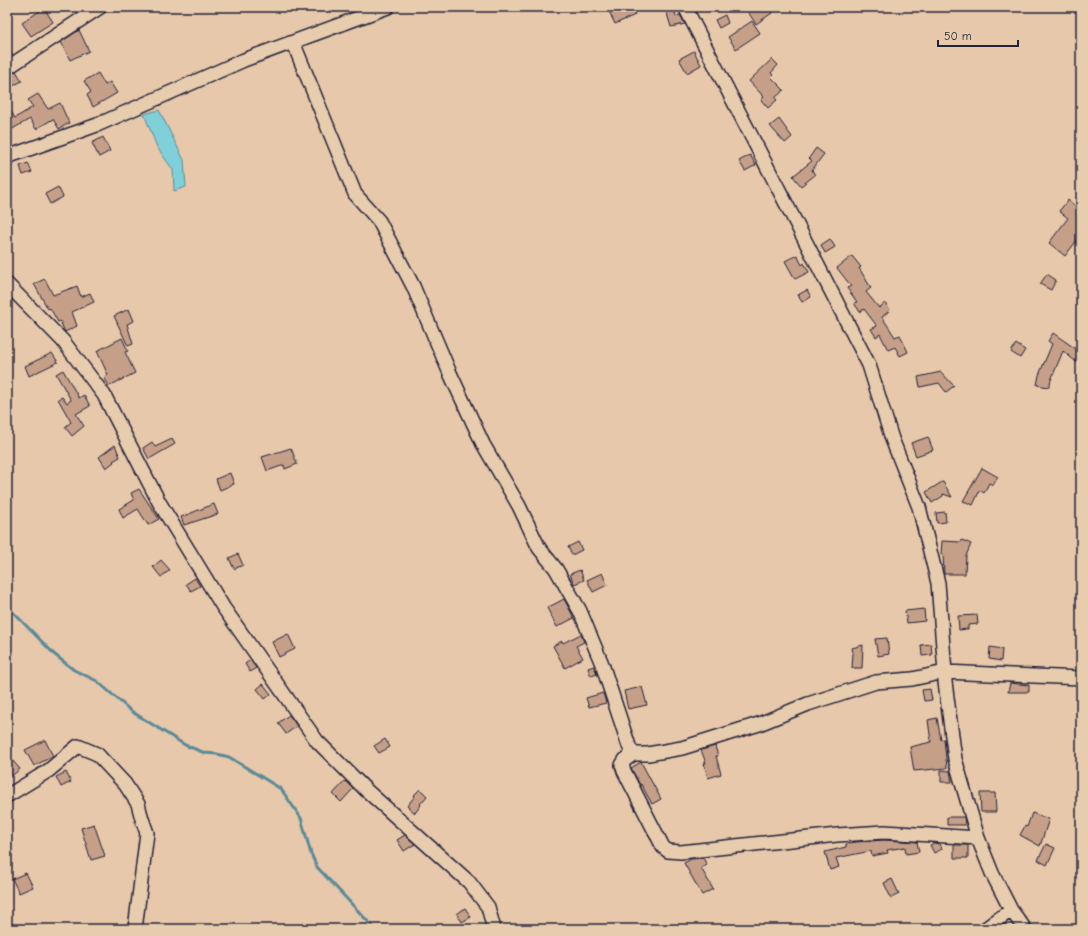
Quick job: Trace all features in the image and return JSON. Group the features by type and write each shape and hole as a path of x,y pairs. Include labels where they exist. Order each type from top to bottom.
{"street":[{"path":"7,68 100,7"},
{"path":"7,158 98,125 244,60 388,7"},
{"path":"686,7 869,365 892,439 919,507 938,583 945,672 944,682 955,759 978,838 992,873 1011,910 1025,929"},
{"path":"293,42 355,194 379,221 413,286 449,371 483,444 519,506 539,548 556,569 580,612 602,664 633,754"},
{"path":"7,284 63,341 104,395 159,502 223,607 317,741 366,790 469,882 488,907 494,929"},
{"path":"978,838 884,832 681,852 668,851 663,847 622,765 625,760 633,754 648,754 682,748 759,724 808,704 876,682 912,679 945,672 1081,678"},
{"path":"7,796 48,771 78,746 97,754 125,784 138,804 146,833 135,929"},
{"path":"985,929 1011,910"}],"water":[{"path":"159,110 184,160 186,187 174,191 173,170 157,147 144,114"}],"building":[{"path":"613,7 632,7 635,15 615,24 608,9"},
{"path":"665,7 673,7 676,16 680,15 685,24 671,27"},
{"path":"755,7 767,7 772,13 756,24 748,12"},
{"path":"44,8 53,22 31,36 22,23"},
{"path":"725,15 728,23 719,28 715,20"},
{"path":"752,21 760,33 736,49 728,37"},
{"path":"79,30 89,51 70,60 61,42"},
{"path":"694,51 701,65 687,73 679,59"},
{"path":"772,59 778,65 771,73 773,75 771,77 784,90 775,98 777,100 768,108 761,100 764,97 749,81"},
{"path":"16,71 22,81 7,89 7,76"},
{"path":"98,73 105,85 110,82 117,93 93,107 87,95 91,92 84,81"},
{"path":"38,94 48,109 60,103 69,123 59,129 53,119 36,129 30,119 7,132 7,105 15,118 33,107 28,100"},
{"path":"779,119 792,137 785,143 770,126"},
{"path":"103,137 110,151 99,157 92,143"},
{"path":"816,148 824,154 812,170 815,175 801,186 793,176 812,161 809,158"},
{"path":"750,155 756,165 745,171 739,161"},
{"path":"28,163 32,172 23,175 20,166"},
{"path":"58,187 63,197 50,204 45,194"},
{"path":"1068,200 1081,211 1081,235 1065,256 1049,243 1068,218 1059,211"},
{"path":"830,239 835,247 825,253 821,245"},
{"path":"797,255 802,265 804,263 809,272 795,279 785,261"},
{"path":"852,256 861,267 859,268 871,288 866,292 879,308 885,303 890,310 882,317 895,337 900,335 908,352 900,356 895,347 888,350 880,334 876,337 871,329 877,326 864,309 860,312 854,303 857,302 847,288 851,286 837,268"},
{"path":"1047,274 1056,280 1051,290 1040,284"},
{"path":"45,279 53,295 77,286 81,297 90,293 94,302 72,312 77,326 65,332 60,321 58,322 50,308 48,309 34,284"},
{"path":"807,290 811,297 802,302 798,295"},
{"path":"129,309 134,321 127,324 133,344 128,346 114,316"},
{"path":"1053,333 1076,349 1081,342 1081,366 1063,351 1049,387 1037,385 1039,375 1052,344 1048,341"},
{"path":"122,338 128,351 125,352 135,373 109,386 104,377 108,375 97,351"},
{"path":"1016,344 1025,350 1020,358 1011,352"},
{"path":"52,353 58,362 29,376 25,366"},
{"path":"63,370 79,398 84,395 90,406 76,414 84,426 72,436 65,427 71,422 58,399 62,397 67,403 71,400 56,374"},
{"path":"941,372 954,386 946,392 939,383 920,387 918,377"},
{"path":"928,437 933,450 916,456 911,443"},
{"path":"172,439 175,444 149,459 143,448 152,442 155,447"},
{"path":"115,445 120,457 106,468 99,457"},
{"path":"291,448 297,464 285,469 284,465 267,471 262,457"},
{"path":"982,468 998,477 993,485 989,483 984,493 980,490 973,505 963,501"},
{"path":"230,473 234,484 220,490 216,479"},
{"path":"942,482 952,497 943,494 943,496 932,503 926,492"},
{"path":"139,489 159,519 148,525 138,509 123,518 119,509 134,500 131,493"},
{"path":"214,504 218,514 184,525 181,517"},
{"path":"945,512 946,522 937,523 936,513"},
{"path":"962,540 971,544 966,556 965,574 944,574 943,554 941,554 942,541 961,542"},
{"path":"578,542 582,550 572,555 568,547"},
{"path":"238,554 243,565 234,569 229,558"},
{"path":"161,560 170,570 161,577 153,567"},
{"path":"580,570 584,580 574,584 570,574"},
{"path":"602,573 607,585 593,592 587,580"},
{"path":"195,578 200,586 191,591 186,584"},
{"path":"564,599 574,618 557,627 547,608"},
{"path":"924,609 925,621 907,623 905,611"},
{"path":"977,615 978,624 968,625 968,629 959,630 958,616"},
{"path":"288,634 295,649 279,657 272,642"},
{"path":"581,634 584,642 576,646 583,658 565,668 553,646"},
{"path":"887,638 889,654 878,656 875,639"},
{"path":"931,644 932,655 922,656 921,645"},
{"path":"863,645 862,668 852,668 852,648"},
{"path":"990,647 1002,649 1001,661 989,659"},
{"path":"250,660 256,668 250,672 245,664"},
{"path":"594,666 597,674 591,676 588,668"},
{"path":"1010,683 1029,685 1029,692 1008,692"},
{"path":"263,684 271,694 265,699 257,689"},
{"path":"642,687 647,705 628,709 624,691"},
{"path":"930,689 932,700 924,701 922,690"},
{"path":"603,693 606,703 589,707 586,698"},
{"path":"289,715 297,726 286,734 278,723"},
{"path":"937,718 941,740 944,739 947,768 914,771 910,747 931,742 928,720"},
{"path":"385,739 390,747 379,753 374,746"},
{"path":"45,740 53,756 34,766 25,750"},
{"path":"715,746 721,774 708,778 704,763 706,763 701,750"},
{"path":"12,760 20,769 7,780 7,765"},
{"path":"641,762 661,799 652,804 631,768"},
{"path":"941,770 950,771 952,782 941,782"},
{"path":"66,772 71,782 61,787 56,777"},
{"path":"345,781 353,789 341,802 333,794"},
{"path":"420,789 427,796 415,813 407,806"},
{"path":"980,793 995,793 996,812 981,812"},
{"path":"1032,813 1049,819 1040,846 1020,835 1025,826 1027,827"},
{"path":"947,817 964,817 965,825 947,825"},
{"path":"94,824 105,856 91,860 81,828"},
{"path":"405,835 415,844 404,851 397,840"},
{"path":"884,840 917,842 919,852 906,854 905,847 887,850 888,853 872,856 871,851 836,858 839,867 830,870 825,852 846,847 846,844"},
{"path":"935,843 940,844 942,849 934,853 930,845"},
{"path":"1046,844 1055,848 1047,865 1038,860"},
{"path":"954,845 968,845 968,858 954,858"},
{"path":"703,858 707,865 701,868 713,889 702,895 684,863 691,859"},
{"path":"26,873 33,887 19,893 12,879"},
{"path":"892,879 899,894 891,898 884,883"},
{"path":"465,908 471,917 462,922 457,914"}],"waterway":[{"path":"7,606 55,655 74,670 97,681 131,711 185,745 205,753 229,757 281,789 301,818 311,854 317,867 375,929"}]}
